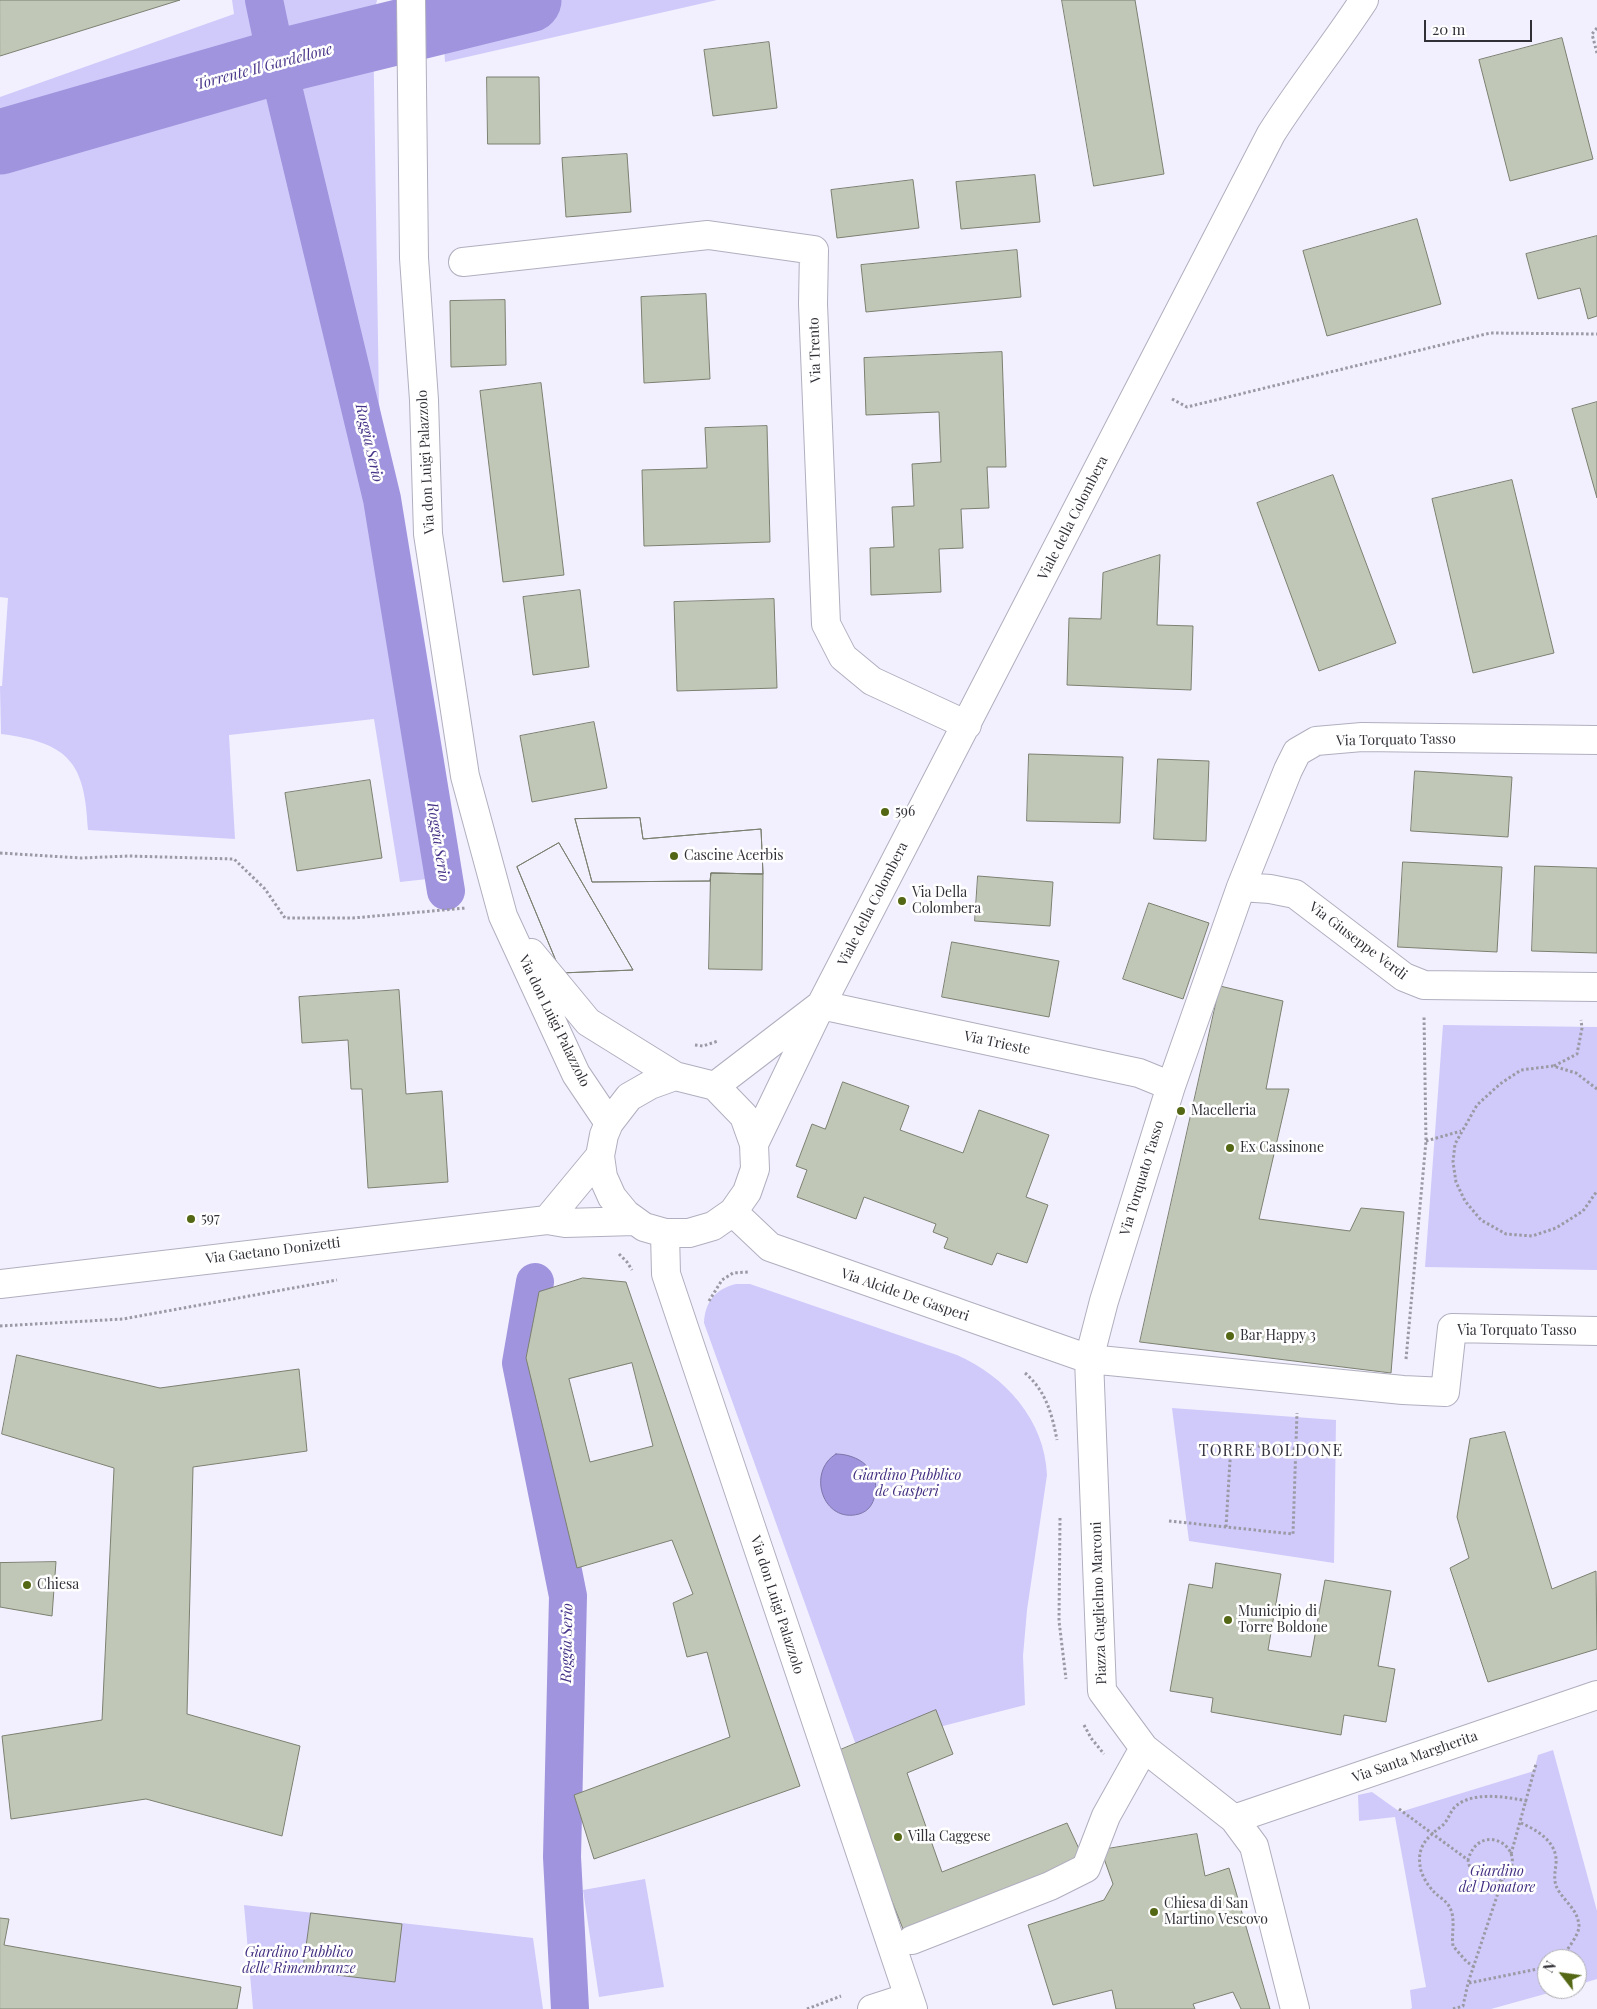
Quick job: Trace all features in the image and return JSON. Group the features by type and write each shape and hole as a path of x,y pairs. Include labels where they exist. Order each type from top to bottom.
{"street":[{"name":"Via don Luigi Palazzolo","path":"411,0 414,258 424,400 428,534 465,776 503,916 576,1074 609,1123"},
{"name":"Viale della Colombera","path":"754,1144 821,1005 1271,134 1298,90 1338,39 1364,0"},
{"name":"Viale della Colombera","path":"1338,39 1381,0"},
{"name":"Via Trento","path":"463,262 708,235 814,250 813,304 826,624 843,657 872,681 967,724"},
{"name":"Via Torquato Tasso","path":"1597,740 1362,738 1316,741 1297,752 1241,887 1171,1086 1104,1301 1089,1360 1403,1390 1445,1392 1452,1328 1597,1331"},
{"name":"Via Giuseppe Verdi","path":"1241,887 1270,889 1295,894 1404,978 1424,985 1587,987"},
{"name":"Via don Luigi Palazzolo","path":"503,916 588,1022 675,1076 715,1086"},
{"name":"Viale della Colombera","path":"715,1086 762,1048 821,1005"},
{"name":"Via Trieste","path":"821,1005 1139,1074 1171,1086"},
{"path":"675,1076 650,1085 629,1098 609,1123 604,1135 600,1156 603,1177 612,1197 626,1214 644,1227 665,1234 689,1233 713,1226 733,1212 747,1192 755,1169 754,1144 744,1116 715,1086"},
{"path":"547,1220 600,1156"},
{"name":"Via Alcide De Gasperi","path":"733,1212 770,1247 1089,1360"},
{"name":"Via Gaetano Donizetti","path":"0,1284 547,1220 564,1222 635,1221"},
{"name":"Via don Luigi Palazzolo","path":"665,1234 666,1274 907,1994"},
{"name":"Piazza Guglielmo Marconi","path":"1089,1360 1102,1691 1144,1748 1234,1819 1254,1846 1295,2009"},
{"name":"Via Santa Margherita","path":"1234,1819 1597,1694"},
{"path":"912,1940 1050,1886 1086,1868 1106,1816 1144,1748"},
{"path":"872,2009 907,1994"}],"path":[{"path":"1597,28 1592,34 1597,54"},
{"path":"1143,383 1187,407 1490,333 1597,334"},
{"path":"0,853 80,858 129,856 234,858 265,889 285,918 353,918 473,908"},
{"path":"1403,1390 1426,1141 1424,985"},
{"path":"1587,987 1577,1054 1553,1066 1521,1070 1500,1084 1476,1105 1455,1144 1453,1162 1456,1182 1464,1201 1481,1220 1506,1234 1532,1236 1556,1228 1583,1210 1597,1191"},
{"path":"693,1045 702,1046 721,1039"},
{"path":"1553,1066 1576,1073 1597,1089"},
{"path":"1426,1141 1462,1131"},
{"path":"614,1250 627,1262 634,1274"},
{"path":"681,1315 707,1304 715,1293 718,1283 733,1273 749,1272 774,1278 783,1251"},
{"path":"0,1326 123,1319 345,1279"},
{"path":"1023,1371 1035,1382 1044,1396 1051,1413 1058,1443"},
{"path":"1169,1521 1293,1534 1297,1413"},
{"path":"1226,1527 1231,1444 1295,1449"},
{"path":"1060,1515 1060,1621 1067,1685"},
{"path":"1082,1721 1090,1738 1113,1765 1128,1776"},
{"path":"1453,2009 1463,2006 1468,1983 1503,1878 1510,1870 1511,1855 1536,1764"},
{"path":"1474,1967 1453,1946 1454,1918 1450,1906 1433,1890 1420,1867 1419,1854 1423,1842 1431,1833 1444,1824 1457,1805 1466,1801 1497,1796 1527,1801"},
{"path":"1399,1809 1468,1860"},
{"path":"1521,1823 1535,1829 1548,1839 1556,1861 1554,1875 1557,1888 1577,1913 1579,1928 1567,1949"},
{"path":"1503,1878 1490,1883 1477,1879 1469,1867 1468,1860 1474,1847 1486,1840 1500,1841 1511,1855"},
{"path":"1468,1983 1537,1969"}],"green space":[{"path":"232,0 377,0 373,19 379,404 440,805 455,876 400,882 374,719 229,735 235,839 88,830 83,788 77,772 69,760 58,750 43,743 1,734 0,686 2,686 8,598 0,597 0,97 234,14"},
{"path":"441,0 717,0 445,62"},
{"path":"1443,1025 1597,1027 1597,1270 1425,1267"},
{"name":"Giardino Pubblico de Gasperi","path":"736,1284 750,1284 957,1355 991,1375 1019,1402 1030,1418 1039,1436 1045,1455 1047,1475 1027,1610 1023,1656 1025,1705 857,1748 704,1323 706,1309 712,1298 722,1289"},
{"path":"1172,1408 1336,1420 1334,1563 1189,1541"},
{"name":"Giardino del Donatore","path":"1553,1750 1597,1911 1597,1979 1587,1982 1587,1949 1537,1949 1537,1996 1491,2009 1410,2009 1412,2008 1410,1990 1426,1987 1395,1817 1359,1821 1358,1795 1372,1792 1400,1812 1534,1771 1538,1755"},
{"path":"645,1879 664,1987 599,1997 583,1890"},
{"name":"Giardino Pubblico delle Rimembranze","path":"244,1905 533,1938 543,2009 253,2009"}],"shaded area":[{"path":"836,1454 859,1460 871,1471 876,1486 875,1495 870,1507 862,1513 846,1515 836,1511 828,1504 823,1495 821,1484 822,1472 827,1462"}],"building":[{"path":"0,0 180,0 0,56"},
{"path":"1062,0 1135,0 1164,174 1094,186"},
{"path":"1562,38 1593,159 1510,181 1479,60"},
{"path":"769,42 777,108 713,116 704,50"},
{"path":"487,77 539,77 540,144 488,144"},
{"path":"627,154 631,212 566,217 562,158"},
{"path":"1035,175 1040,222 961,229 956,182"},
{"path":"913,180 919,228 837,238 831,190"},
{"path":"1417,219 1441,304 1327,336 1303,251"},
{"path":"1597,236 1597,316 1588,319 1580,288 1538,299 1526,254"},
{"path":"1017,250 1021,297 866,312 861,265"},
{"path":"706,294 710,379 644,383 641,297"},
{"path":"505,300 506,365 451,367 450,301"},
{"path":"1002,352 1006,467 987,467 989,508 961,509 963,548 939,549 941,592 871,595 870,548 894,547 892,507 914,506 912,464 941,462 939,412 866,415 864,358"},
{"path":"541,383 564,575 503,582 480,391"},
{"path":"1597,402 1597,498 1572,409"},
{"path":"767,426 770,542 644,546 642,470 707,468 705,428"},
{"path":"1333,475 1396,643 1319,671 1257,503"},
{"path":"1512,480 1554,653 1473,673 1432,499"},
{"path":"1160,555 1157,625 1193,626 1191,690 1067,685 1069,618 1101,619 1103,573"},
{"path":"580,590 589,667 533,675 523,597"},
{"path":"774,599 777,688 677,691 674,602"},
{"path":"594,722 607,788 532,802 520,736"},
{"path":"1029,754 1123,757 1120,823 1027,821"},
{"path":"1158,759 1209,761 1206,841 1154,839"},
{"path":"1415,771 1512,777 1508,837 1411,831"},
{"path":"370,780 382,858 297,871 285,793"},
{"name":"Cascine Acerbis","path":"640,818 643,839 761,829 763,874 711,873 710,881 592,882 575,819"},
{"name":"Cascine Acerbis","path":"640,818 643,839 761,829 763,874 711,873 710,881 592,882 575,819"},
{"path":"559,843 633,970 561,973 517,867"},
{"path":"559,843 633,970 561,973 517,867"},
{"path":"1403,862 1502,867 1497,952 1398,947"},
{"path":"1535,866 1597,868 1597,953 1532,951"},
{"path":"711,873 763,874 762,970 709,969"},
{"path":"978,876 1053,882 1050,926 975,921"},
{"path":"1149,903 1209,923 1183,999 1123,979"},
{"path":"952,942 1059,961 1049,1017 942,997"},
{"name":"Ex Cassinone","path":"1220,986 1283,1001 1266,1089 1289,1089 1259,1219 1350,1231 1361,1208 1404,1212 1391,1373 1140,1342"},
{"path":"399,990 406,1094 442,1091 448,1182 368,1188 362,1089 351,1089 348,1040 302,1043 299,997"},
{"path":"843,1082 909,1106 900,1130 963,1153 979,1110 1049,1135 1026,1197 1048,1205 1027,1263 997,1253 992,1265 944,1248 948,1238 933,1232 936,1224 864,1197 856,1219 797,1197 807,1170 796,1166 812,1124 825,1129"},
{"path":"583,1278 626,1282 800,1786 594,1859 574,1795 730,1737 707,1652 687,1657 673,1603 693,1594 672,1540 577,1568 526,1358 539,1292","holes":["632,1363 653,1446 590,1462 569,1379"]},
{"path":"17,1355 160,1388 299,1369 307,1451 193,1467 187,1714 300,1746 282,1836 146,1799 11,1819 2,1736 102,1720 114,1468 2,1434"},
{"path":"1505,1432 1552,1589 1596,1571 1597,1649 1488,1682 1450,1568 1469,1558 1457,1517 1470,1439"},
{"name":"Chiesa","path":"56,1562 52,1616 0,1607 0,1563"},
{"name":"Municipio di Torre Boldone","path":"1216,1563 1281,1574 1268,1650 1311,1657 1325,1580 1391,1591 1378,1666 1395,1669 1386,1722 1344,1715 1341,1735 1211,1712 1213,1698 1170,1691 1189,1584 1212,1588"},
{"name":"Villa Caggese","path":"936,1710 953,1754 907,1773 942,1872 1067,1823 1080,1851 1070,1868 907,1939 833,1753"},
{"name":"Chiesa di San Martino Vescovo","path":"1197,1834 1205,1876 1229,1868 1270,2009 1241,2009 1233,1992 1193,2004 1195,2009 1116,2009 1112,1990 1053,2005 1028,1925 1104,1900 1113,1884 1101,1850"},
{"path":"311,1913 402,1924 395,1982 303,1971"},
{"path":"0,1918 9,1919 4,1945 241,1987 237,2009 0,2009"}],"waterway":[{"name":"Roggia Serio","path":"264,0 277,62 382,499 446,891"},
{"name":"Torrente Il Gardellone","path":"0,142 277,62 529,0"},
{"name":"Roggia Serio","path":"535,1282 521,1363 568,1596 562,1857 570,2009"}],"place":[{"name":"596","path":"885,812"},
{"name":"Cascine Acerbis","path":"674,856"},
{"name":"Via Della Colombera","path":"902,901"},
{"name":"Macelleria","path":"1181,1111"},
{"name":"Ex Cassinone","path":"1230,1148"},
{"name":"597","path":"191,1219"},
{"name":"Bar Happy 3","path":"1230,1336"},
{"name":"Chiesa","path":"27,1585"},
{"name":"Municipio di Torre Boldone","path":"1228,1620"},
{"name":"Villa Caggese","path":"898,1837"},
{"name":"Chiesa di San Martino Vescovo","path":"1154,1912"}],"district":[{"name":"TORRE BOLDONE","path":"1271,1451"}]}
